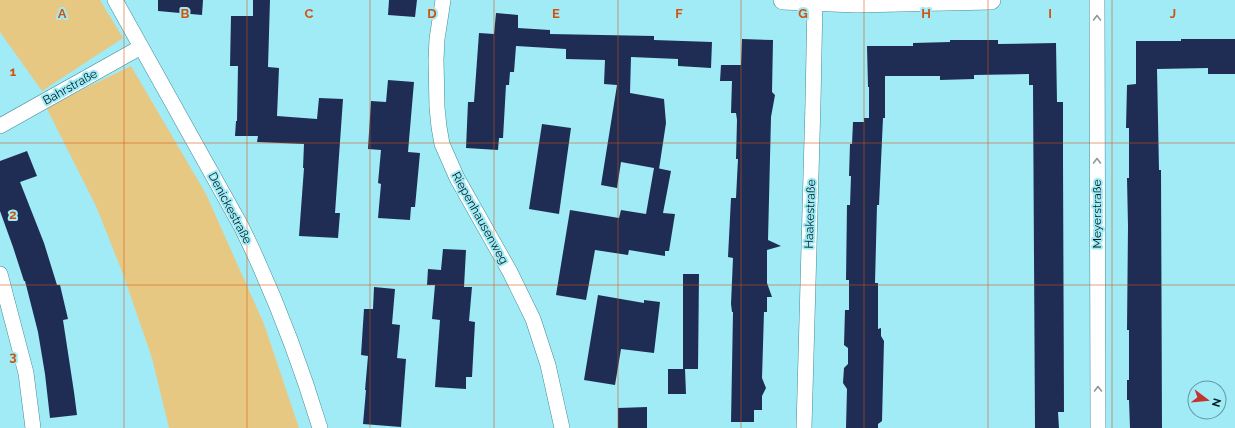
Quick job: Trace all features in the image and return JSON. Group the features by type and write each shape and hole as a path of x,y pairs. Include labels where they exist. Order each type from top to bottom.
{"street":[{"name":"Denickestraße","path":"115,0 241,226 260,264 293,346 320,428"},
{"name":"Riepenhausenweg","path":"443,0 437,39 436,60 438,127 442,144 457,178 510,272 533,319 548,365 562,428"},
{"path":"783,0 815,0 856,3 991,0"},
{"name":"Haakestraße","path":"804,428 814,102 815,0"},
{"name":"Meyerstraße","path":"1097,0 1098,428"},
{"name":"Bahrstraße","path":"0,126 141,47"},
{"path":"0,274 26,373 33,428"}],"shaded area":[{"path":"0,0 100,0 123,38 42,91 0,32"},
{"path":"131,66 206,194 264,324 299,428 169,428 152,358 123,274 96,206 46,107"}],"building":[{"path":"158,0 203,0 202,15 158,11"},
{"path":"253,0 270,0 268,67 279,68 277,116 317,119 319,98 343,99 335,213 340,213 338,238 299,236 304,168 304,144 257,142 258,136 235,136 237,121 238,66 230,66 231,16 253,16"},
{"path":"389,0 417,0 415,17 388,15"},
{"path":"496,13 518,15 518,28 550,30 550,34 654,36 654,40 712,42 711,68 678,66 678,59 631,57 630,93 664,99 666,123 659,168 671,171 663,213 675,214 669,251 665,251 665,256 629,250 628,255 595,250 586,300 556,295 570,210 619,218 621,210 646,214 654,168 621,162 617,188 601,185 617,85 604,84 605,60 566,59 566,49 516,46 514,72 510,72 509,85 506,85 503,138 499,138 498,150 466,148 468,102 474,102 479,33 494,34"},
{"path":"742,39 773,40 772,92 775,95 771,117 768,240 781,246 767,250 767,283 772,297 767,297 767,312 764,312 762,378 766,388 762,396 762,410 754,410 754,422 731,422 733,312 731,304 733,258 728,257 731,198 736,198 738,159 736,159 737,120 736,113 731,113 732,81 720,81 721,65 741,65"},
{"path":"1181,39 1235,39 1235,74 1208,74 1208,68 1157,69 1159,170 1161,170 1162,428 1130,428 1129,400 1127,400 1127,380 1129,380 1129,330 1127,330 1127,178 1129,178 1129,128 1126,128 1127,85 1136,84 1136,41 1181,41"},
{"path":"950,40 998,40 998,44 1056,43 1057,102 1063,102 1064,412 1058,412 1059,428 1035,428 1033,85 1029,85 1029,74 974,75 974,79 940,80 940,76 885,76 885,118 883,118 879,205 877,205 875,283 878,283 878,329 881,328 881,336 884,341 882,421 878,424 878,428 846,428 847,389 843,383 844,368 848,364 848,348 844,345 845,310 849,310 849,280 846,280 847,205 850,205 851,176 849,176 850,144 852,144 853,122 864,122 864,118 869,118 867,46 913,46 913,43 950,42"},
{"path":"388,80 414,82 408,152 420,153 415,207 411,207 410,220 378,218 381,184 378,183 381,150 368,149 371,101 386,102"},
{"path":"542,124 571,128 559,214 529,209"},
{"path":"27,151 37,176 20,182 44,243 57,285 60,285 68,319 63,320 77,415 50,418 38,332 25,281 0,211 0,161"},
{"path":"443,249 466,250 464,287 472,287 469,321 475,322 472,377 466,377 466,389 435,387 440,320 432,319 435,285 427,285 428,269 441,270"},
{"path":"683,274 699,274 698,369 683,369"},
{"path":"374,287 395,289 392,324 400,325 397,358 406,359 401,427 363,424 368,356 361,355 364,309 373,309"},
{"path":"598,295 644,303 644,300 660,302 654,353 621,349 615,385 584,380"},
{"path":"668,369 685,369 686,394 668,394"},
{"path":"647,407 647,428 618,428 618,408"}]}
